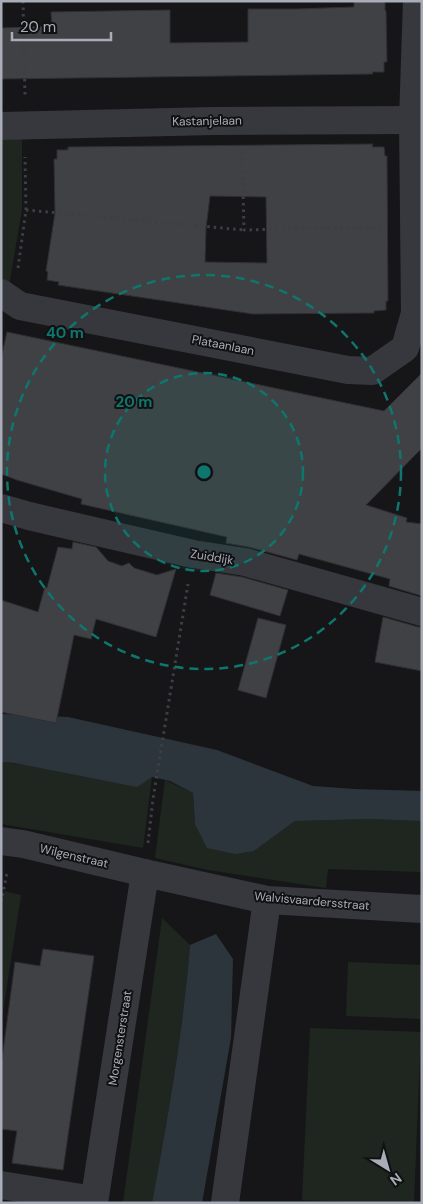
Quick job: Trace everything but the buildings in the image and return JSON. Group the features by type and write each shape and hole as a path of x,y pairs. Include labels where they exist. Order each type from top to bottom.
{"street":[{"name":"Plataanlaan","path":"1,293 20,306 348,370 372,371 405,348 415,313 414,120 417,1"},
{"name":"Kastanjelaan","path":"1,126 414,120"},
{"name":"Zuiddijk","path":"1,508 193,554 245,562 422,612"},
{"name":"Wilgenstraat","path":"1,841 23,844 146,873"},
{"name":"Walvisvaardersstraat","path":"146,873 268,900 422,909"},
{"name":"Morgensterstraat","path":"94,1201 146,873"},
{"path":"225,1203 268,900"},
{"path":"1,1185 94,1201"}],"path":[{"path":"242,121 244,230"},
{"path":"26,210 244,230 414,226"},
{"path":"146,873 153,799 193,554"}],"shaded area":[{"path":"1,130 22,130 22,210 9,286 1,280"},
{"path":"1,714 68,717 217,750 313,786 422,791 422,821 370,819 295,821 254,851 235,854 207,848 195,824 193,793 170,781 152,777 137,787 15,763 1,762"},
{"path":"1,762 152,777 143,848 1,824"},
{"path":"165,780 193,793 195,824 254,851 295,821 370,819 422,821 422,872 328,869 326,888 208,870 155,858"},
{"path":"4,891 21,895 1,1025 1,902"},
{"path":"162,918 190,945 179,1042 152,1203 123,1203"},
{"path":"216,934 233,959 231,1038 202,1203 152,1203 179,1042 190,945"},
{"path":"348,962 422,965 422,1019 346,1016"},
{"path":"310,1028 421,1032 414,1203 302,1200"}]}
